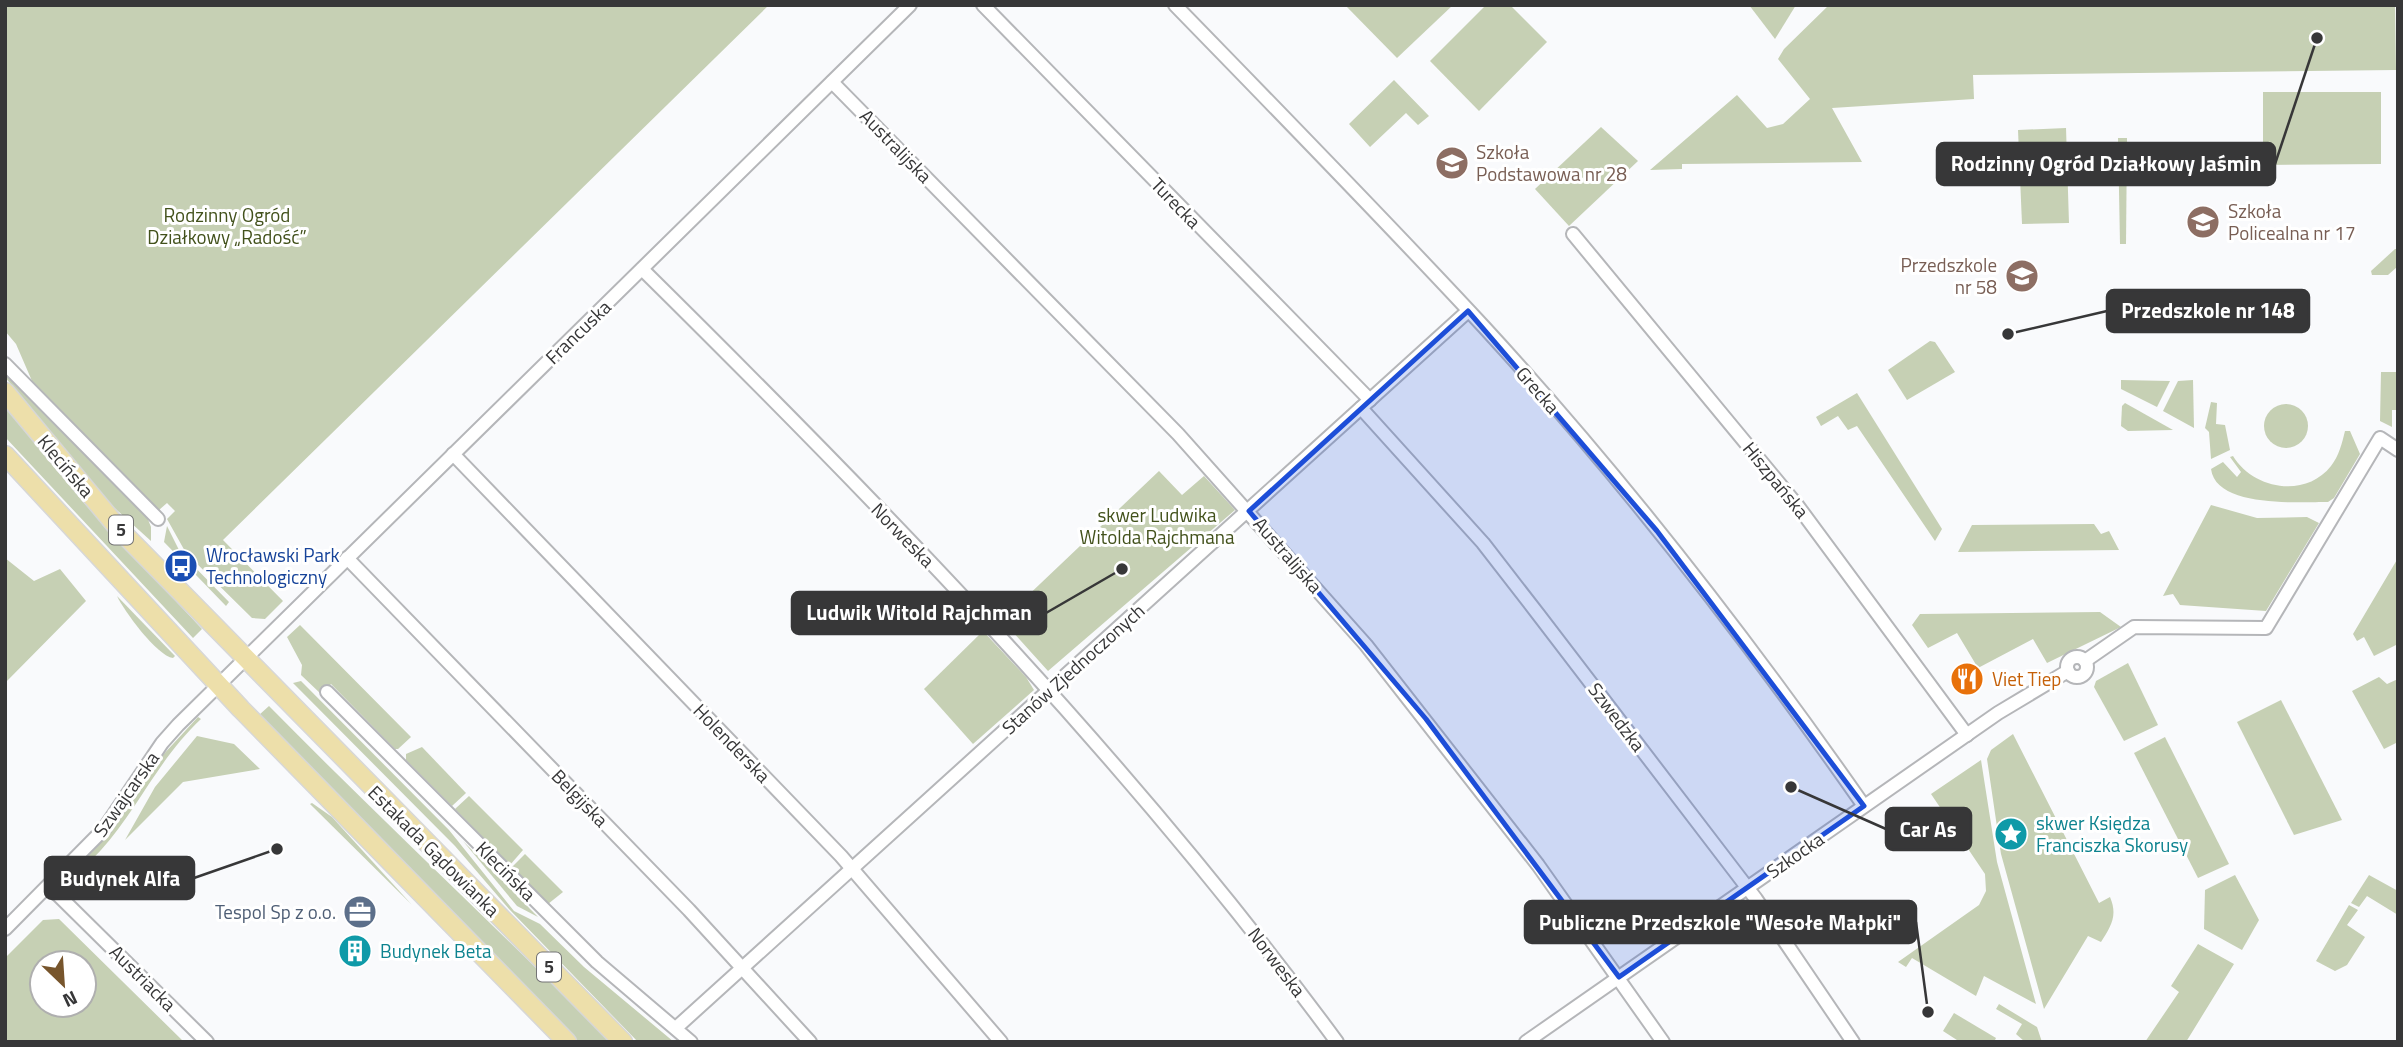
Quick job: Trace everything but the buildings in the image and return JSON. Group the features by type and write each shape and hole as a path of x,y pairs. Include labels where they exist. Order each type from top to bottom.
{"main road":[{"name":"Klecińska","path":"5,392 119,529 246,660"},
{"name":"Klecińska","path":"5,455 219,685"},
{"name":"Estakada Gądowianka","path":"246,660 623,1042"},
{"name":"Estakada Gądowianka","path":"219,685 567,1042"}],"street":[{"name":"Francuska","path":"246,660 910,5"},
{"name":"Turecka","path":"983,5 1366,404"},
{"name":"Grecka","path":"1175,5 1404,240 1468,311 1657,531 1747,646 1864,806"},
{"name":"Australijska","path":"832,82 1249,510 1426,719 1619,977 1663,1042"},
{"name":"Hiszpańska","path":"1573,234 1797,505 1967,735"},
{"name":"Norweska","path":"642,269 1051,690 1175,833 1337,1042"},
{"name":"Stanów Zjednoczonych","path":"677,1027 1468,311"},
{"path":"5,364 158,519"},
{"name":"Szwedzka","path":"1366,404 1483,543 1748,888 1853,1042"},
{"name":"Szkocka","path":"1525,1042 1967,735 2068,671 2067,664 2072,658 2085,661 2134,627 2266,628 2380,438 2398,450"},
{"name":"Holenderska","path":"453,454 851,868 1001,1042"},
{"name":"Belgijska","path":"347,558 743,967 810,1042"},
{"name":"Szwajcarska","path":"5,929 112,820 162,743 246,660"},
{"name":"Klecińska","path":"327,692 597,962 677,1027 691,1042"},
{"name":"Austriacka","path":"49,886 207,1042"}],"highlighted area":[{"path":"1468,311 1657,531 1864,806 1619,977 1426,719 1249,511"}],"green space":[{"name":"Rodzinny Ogród Działkowy „Radość”","path":"5,5 769,5 223,540 283,601 265,619 252,618 186,553 167,519 175,511 167,503 159,510 32,381 16,344 5,331"},
{"path":"1345,5 1453,5 1397,58"},
{"path":"1486,5 1510,5 1547,42 1479,111 1430,61"},
{"path":"1749,5 1796,5 1775,39"},
{"path":"1829,5 2395,5 2396,70 1973,75 1974,99 1832,108 1862,162 1682,164 1682,169 1650,170 1737,95 1767,128 1783,124 1810,99 1778,59 1784,49"},
{"path":"1394,80 1429,116 1418,125 1406,113 1370,147 1349,124"},
{"path":"2263,92 2381,92 2381,164 2263,165"},
{"path":"1601,127 1638,161 1569,226 1535,189"},
{"path":"2066,128 2069,223 2022,224 2018,130"},
{"path":"2118,138 2127,138 2126,244 2120,244"},
{"path":"2398,249 2397,267 2388,275 2372,275 2371,271"},
{"path":"1930,341 1935,342 1955,372 1907,400 1888,370"},
{"path":"5,368 147,517 151,527 151,541 109,503 5,377"},
{"path":"2381,372 2398,372 2398,410 2392,410 2392,427 2380,421"},
{"path":"2121,380 2170,381 2157,407 2121,389"},
{"path":"2193,380 2194,428 2163,411 2178,381"},
{"path":"1857,393 1942,529 1935,541 1857,426 1848,430 1838,416 1821,426 1816,417"},
{"path":"2211,402 2217,403 2216,424 2225,425 2230,450 2211,459 2209,432 2205,428"},
{"path":"2125,403 2173,430 2128,431 2121,426 2122,406"},
{"path":"2286,404 2301,411 2308,426 2301,441 2286,448 2271,441 2264,426 2271,411"},
{"path":"5,407 83,502 202,629 193,638 5,437"},
{"path":"2345,431 2350,431 2360,454 2334,498 2328,502 2279,502 2242,497 2227,491 2216,482 2211,469 2223,462 2237,477 2241,472 2230,457 2233,456 2253,476 2266,482 2280,486 2308,483 2331,466"},
{"name":"skwer Ludwika Witolda Rajchmana","path":"1159,471 1182,495 1204,476 1235,510 1048,671 1002,620"},
{"path":"2211,505 2257,518 2307,517 2319,523 2266,611 2180,605 2173,594 2163,596"},
{"path":"2094,524 2101,534 2109,531 2119,550 1958,552 1972,525"},
{"path":"167,526 180,552 229,602 226,606 164,542"},
{"path":"5,558 34,581 60,569 86,601 5,683"},
{"path":"2398,558 2398,644 2374,656 2364,637 2357,641 2353,634"},
{"path":"117,596 175,656 173,658 158,650 126,612"},
{"path":"2100,612 2121,627 2047,663 2033,639 1978,668 1957,633 1928,648 1912,625 1920,614"},
{"path":"300,625 411,737 398,749 331,684 321,694 301,675 302,665 287,637"},
{"path":"983,631 1026,677 1034,690 973,744 924,689"},
{"path":"2128,663 2158,725 2124,741 2094,687 2096,681"},
{"path":"2379,677 2387,684 2398,679 2398,742 2384,749 2352,691"},
{"path":"301,681 449,830 514,911 540,924 584,967 674,1042 638,1042 509,909 455,846 293,683"},
{"path":"2281,700 2342,820 2294,835 2237,722"},
{"path":"269,706 610,1042 579,1042 259,715"},
{"path":"198,717 201,719 173,750 114,834 73,880 68,893 71,875 112,830 161,757"},
{"path":"2013,734 2099,903 2110,897 2113,910 2110,926 2101,942 2088,936 2044,1009 2001,854 1987,759 1991,750"},
{"path":"197,736 234,744 260,769 183,782 125,840 155,787"},
{"path":"2165,737 2229,864 2198,878 2134,753"},
{"path":"422,747 466,793 452,806 406,760 406,754"},
{"path":"1981,760 1997,862 2036,1004 1984,976 1976,996 1912,958 1906,967 1898,962 1979,905 1986,891 1985,874 1931,794"},
{"path":"469,796 523,850 510,865 455,809"},
{"path":"310,804 332,817 412,905"},
{"path":"464,842 538,917 517,906"},
{"path":"525,854 563,892 548,904 512,867"},
{"path":"2235,875 2259,920 2242,950 2204,929 2205,890"},
{"path":"2369,875 2398,891 2398,915 2367,896 2359,907 2351,903"},
{"path":"2349,905 2358,910 2347,925 2365,937 2347,965 2335,971 2316,961"},
{"path":"59,919 89,949 28,949 28,1019 98,1019 98,957 184,1042 5,1042 5,958 43,920"},
{"path":"2198,944 2234,964 2186,1042 2145,1042 2179,992 2171,986"},
{"path":"1999,1004 2037,1027 2042,1042 2025,1042 2016,1034 2022,1024 1996,1009"},
{"path":"1954,1013 1996,1038 1994,1042 1960,1042 1943,1031"}],"place":[{"name":"Rodzinny Ogród Działkowy Jaśmin","path":"2317,38"},
{"name":"Szkoła Podstawowa nr 28","path":"1452,163"},
{"name":"Szkoła Policealna nr 17","path":"2203,222"},
{"name":"Przedszkole nr 58","path":"2022,276"},
{"name":"Przedszkole nr 148","path":"2008,334"},
{"name":"Wrocławski Park Technologiczny","path":"181,566"},
{"name":"Ludwik Witold Rajchman","path":"1122,569"},
{"name":"Viet Tiep","path":"1967,679"},
{"name":"Car As","path":"1791,787"},
{"name":"skwer Księdza Franciszka Skorusy","path":"2011,834"},
{"name":"Budynek Alfa","path":"277,849"},
{"name":"Tespol Sp z o.o.","path":"360,912"},
{"name":"Budynek Beta","path":"355,951"},
{"name":"Publiczne Przedszkole \"Wesołe Małpki\"","path":"1928,1012"}]}
